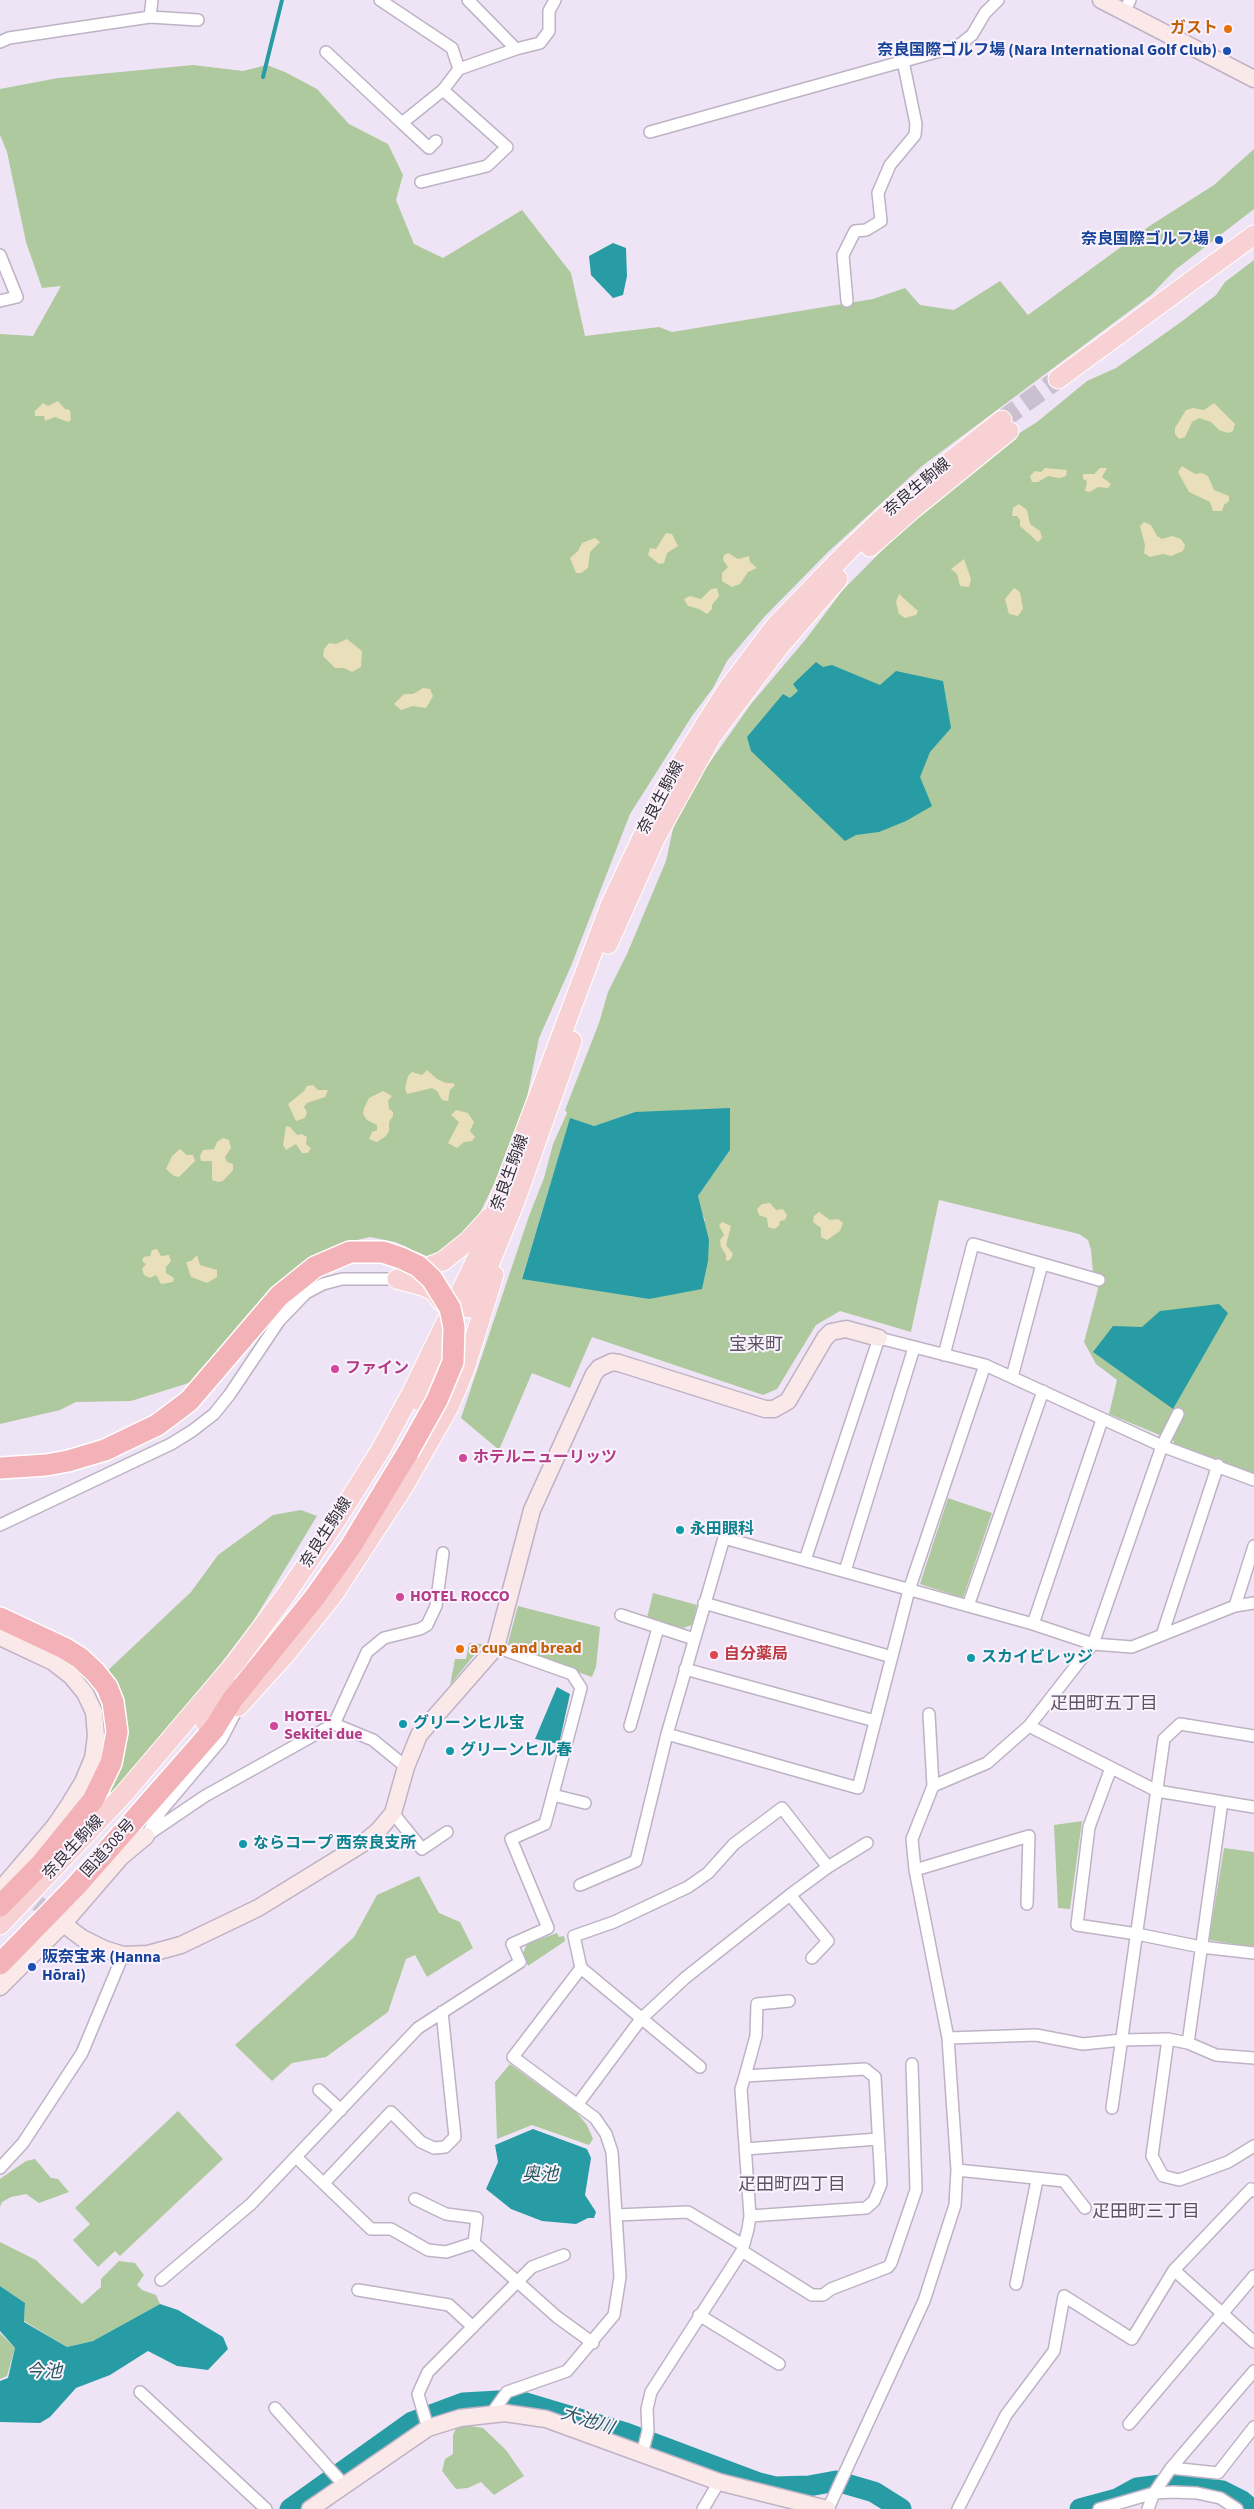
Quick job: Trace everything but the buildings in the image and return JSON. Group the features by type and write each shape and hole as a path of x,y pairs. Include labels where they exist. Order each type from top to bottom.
{"highway":[{"path":"0,1468 46,1465 68,1461 105,1450 157,1425 189,1401 279,1296 315,1267 350,1252 383,1252 418,1266 432,1279 450,1308 454,1327 453,1362 437,1400 351,1546 315,1598 236,1702 209,1725"},
{"path":"0,1618 64,1648 80,1658 95,1672 107,1687 113,1702 117,1732 111,1763 93,1800 41,1864 0,1906"},
{"name":"国道308号","path":"0,1950 69,1878 209,1725"},
{"name":"国道308号","path":"0,1964 76,1886 209,1725"}],"main road":[{"path":"1174,294 1254,224"},
{"path":"1254,235 1174,294 1062,384 1254,251"},
{"name":"奈良生駒線","path":"0,1925 64,1860 180,1729 285,1596 334,1524 380,1451 440,1337 475,1263 498,1208 610,903 666,787 726,691 776,625 899,502 1006,426 870,547 826,591 779,647 712,736 654,839 606,948 516,1199 488,1268 435,1376 373,1485 302,1594 209,1725"},
{"name":"奈良生駒線","path":"236,1702 305,1632 334,1596 404,1486 449,1407 475,1339 516,1199"},
{"path":"397,1279 443,1261 456,1252 498,1208"},
{"path":"397,1279 423,1286 434,1292 441,1299 445,1309 440,1337"}],"street":[{"path":"150,17 152,0"},
{"path":"468,0 516,49"},
{"path":"402,123 443,90 459,69 516,49 540,44 549,31 549,11 555,0"},
{"path":"650,132 958,46 972,35 985,13 998,0"},
{"path":"1101,0 1127,6 1254,79"},
{"path":"386,1 452,48 459,69"},
{"path":"0,42 9,38 150,17 198,20"},
{"path":"326,52 429,148 436,141"},
{"path":"847,301 843,255 854,232 866,230 881,221 878,193 890,165 915,135 916,124 903,61"},
{"path":"421,182 487,166 507,147 443,90"},
{"path":"0,255 16,297 0,301"},
{"path":"944,1355 973,1244 1099,1280"},
{"path":"1012,1377 1042,1264"},
{"path":"0,1524 171,1444 192,1431 214,1414 230,1394 279,1321 306,1293 323,1284 342,1278 397,1279"},
{"path":"60,1922 90,1942 123,1954 148,1954 181,1945 258,1908 362,1844 378,1831 393,1813 406,1767 418,1735 496,1647 532,1510 594,1374 606,1364 618,1363 765,1409 774,1409 788,1401 825,1338 831,1332 846,1328 914,1348 985,1365 1162,1446 1218,1465 1254,1480"},
{"path":"805,1560 879,1338"},
{"path":"845,1571 914,1348"},
{"path":"666,1734 858,1788 909,1590 985,1365"},
{"path":"968,1606 1043,1391"},
{"path":"933,1786 988,1762 1029,1726 1093,1644 1162,1446 1178,1414"},
{"path":"1033,1624 1102,1420"},
{"path":"1162,1635 1218,1465"},
{"path":"580,1886 636,1861 666,1734 724,1538 1033,1624 1093,1644 1132,1647 1235,1606 1254,1602"},
{"path":"1235,1606 1254,1546"},
{"path":"0,1986 121,1857 146,1836 204,1796 334,1724 367,1652 384,1638 420,1629 427,1625 436,1606 442,1553"},
{"path":"704,1603 892,1657"},
{"path":"621,1615 694,1639"},
{"path":"630,1726 658,1628"},
{"path":"0,1637 47,1658 71,1676 85,1693 94,1712 96,1736 93,1758 83,1782 69,1805 8,1885"},
{"path":"160,2280 250,2204 418,2028 520,1962 512,1944 548,1928 511,1839 545,1824 581,1688 572,1674 496,1647"},
{"path":"685,1669 875,1721"},
{"path":"146,1836 160,1812 220,1740 236,1702"},
{"path":"310,2509 343,2483 428,2428 494,2410 546,2419 643,2450 719,2482 828,2509 927,2292 955,2205 957,2170 948,2038 915,1870 912,1838 933,1786 929,1714"},
{"path":"334,1724 374,1740 406,1767"},
{"path":"1112,2108 1164,1739 1180,1724 1254,1736"},
{"path":"1029,1726 1157,1791 1254,1807"},
{"path":"1112,1768 1089,1826 1077,1925 1137,1934 1201,1947 1254,1953"},
{"path":"553,1796 585,1803"},
{"path":"1188,2043 1222,1802"},
{"path":"700,2067 581,1968 574,1936 614,1922 688,1888 708,1873 734,1844 782,1808 828,1867"},
{"path":"393,1813 422,1849 447,1832"},
{"path":"915,1870 1029,1836 1027,1904"},
{"path":"577,2105 641,2019 685,1978 790,1895 828,1867 867,1843"},
{"path":"790,1895 828,1941 812,1958"},
{"path":"0,2168 23,2143 82,2053 123,1954"},
{"path":"494,2410 507,2392 567,2371 593,2344 614,2316 620,2277 612,2152 606,2134 595,2118 513,2057 581,1968"},
{"path":"643,2450 648,2431 647,2409 651,2392 742,2248 750,2216 741,2089 756,2036 757,2004 789,2001"},
{"path":"324,2183 391,2112 421,2142 434,2148 445,2147 455,2137 442,2012"},
{"path":"948,2038 1036,2035 1083,2044 1122,2040 1168,2039 1188,2043 1216,2054 1254,2058"},
{"path":"1168,2039 1152,2156 1163,2176 1179,2180 1228,2162 1254,2146"},
{"path":"616,2215 688,2212 812,2295 823,2295 831,2289 888,2267 892,2263 916,2190 912,2064"},
{"path":"745,2076 865,2070 876,2077 881,2184 874,2201 866,2208 750,2216"},
{"path":"319,2090 340,2110"},
{"path":"745,2148 878,2139"},
{"path":"296,2157 371,2229 391,2229 428,2250 446,2252 474,2243"},
{"path":"957,2170 1037,2180 1064,2181 1085,2208"},
{"path":"1016,2284 1037,2180"},
{"path":"958,2509 1006,2415 1054,2351 1064,2296 1132,2339 1174,2270 1251,2189 1254,2191"},
{"path":"415,2199 446,2214 476,2218 474,2243"},
{"path":"474,2243 518,2280 557,2317 593,2344"},
{"path":"428,2428 418,2394 428,2372 532,2267 564,2254"},
{"path":"1174,2270 1254,2342"},
{"path":"1129,2424 1254,2276"},
{"path":"358,2290 449,2305 473,2326"},
{"path":"699,2315 779,2364"},
{"path":"1148,2509 1154,2493 1167,2472 1254,2371"},
{"path":"140,2392 266,2509"},
{"path":"275,2408 343,2483"},
{"path":"1167,2472 1218,2473 1254,2427"},
{"path":"703,2509 719,2482"},
{"path":"1099,2509 1154,2493 1197,2493 1220,2498 1238,2509"}],"green space":[{"path":"193,65 243,71 267,65 317,89 349,124 388,144 403,175 396,200 414,244 443,258 522,210 571,273 585,336 659,327 672,332 873,299 905,288 920,305 954,310 1000,281 1028,315 1151,225 1214,185 1254,149 1254,209 1175,270 1151,295 922,466 828,552 765,616 727,661 713,688 692,716 630,814 571,966 539,1038 525,1107 496,1180 474,1225 455,1244 431,1258 395,1242 370,1237 325,1251 192,1382 131,1401 76,1402 60,1410 0,1424 0,334 33,336 61,286 42,288 26,242 7,152 0,135 0,89 58,78"},
{"path":"1254,260 1254,1474 1173,1443 1174,1441 1109,1414 1117,1380 1096,1364 1084,1342 1098,1289 1093,1273 1088,1240 1079,1234 939,1200 911,1332 840,1311 816,1325 777,1389 763,1395 592,1337 570,1388 532,1373 499,1450 461,1418 529,1216 544,1178 553,1144 567,1113 565,1110 599,1023 608,992 627,954 666,861 673,829 691,789 751,704 806,639 842,591 909,523 1015,436 1037,422 1087,381 1116,368 1181,322 1216,295 1225,282","holes":["635,1112 730,1150 698,1196 699,1207 705,1220 649,1299 522,1278 570,1119 594,1126"]},
{"path":"948,1498 992,1513 963,1598 920,1584"},
{"path":"301,1510 317,1516 254,1620 175,1724 150,1748 114,1791 105,1795 122,1755 104,1674 191,1592 218,1555 273,1515"},
{"path":"653,1593 697,1605 692,1625 683,1628 647,1618"},
{"path":"518,1606 600,1627 596,1667 592,1677 512,1649 508,1643"},
{"path":"469,1643 483,1644 450,1685 455,1659 466,1659"},
{"path":"1082,1821 1070,1909 1058,1908 1054,1825"},
{"path":"1224,1848 1254,1852 1254,1947 1209,1940"},
{"path":"419,1876 439,1913 460,1922 473,1948 427,1977 415,1955 406,1959 388,2012 326,2057 292,2063 272,2081 235,2045 354,1937 377,1895"},
{"path":"557,1933 559,1937 564,1936 565,1941 528,1966 523,1953 527,1944"},
{"path":"510,2064 577,2113 587,2125 593,2139 589,2145 532,2125 497,2139 495,2082"},
{"path":"178,2111 223,2159 120,2256 115,2251 98,2267 73,2240 90,2224 75,2208"},
{"path":"35,2159 51,2178 58,2179 69,2192 39,2203 26,2194 11,2197 2,2202 0,2207 0,2179 26,2161"},
{"path":"0,2242 36,2260 82,2304 101,2287 101,2279 119,2261 135,2263 144,2275 137,2285 142,2290 156,2295 160,2304 93,2341 67,2347 24,2321 25,2303 0,2286"},
{"path":"0,2333 15,2348 7,2376 0,2379"},
{"path":"458,2424 483,2428 506,2450 524,2476 494,2495 481,2482 468,2488 456,2489 442,2471 445,2459 453,2454 453,2435"}],"sand":[{"path":"58,401 65,409 70,410 71,420 68,422 55,417 45,421 44,416 35,416 35,411 43,403 48,406"},
{"path":"1214,403 1235,424 1233,431 1228,433 1219,430 1211,422 1199,418 1192,422 1185,437 1179,439 1175,434 1175,428 1186,410 1193,408 1204,410"},
{"path":"1182,466 1195,474 1202,473 1208,476 1214,490 1229,496 1229,501 1224,505 1222,511 1213,511 1210,502 1189,492 1178,472"},
{"path":"1045,468 1067,470 1066,476 1060,478 1048,476 1038,482 1032,482 1030,476 1035,471 1041,472"},
{"path":"1100,468 1107,468 1102,477 1111,484 1108,488 1098,487 1090,492 1085,491 1087,481 1083,479 1083,474 1094,474"},
{"path":"1019,504 1027,510 1030,524 1040,531 1042,538 1038,542 1020,526 1020,520 1017,516 1012,516 1013,508"},
{"path":"1144,522 1151,525 1157,536 1162,539 1172,536 1181,539 1185,545 1183,551 1171,556 1163,554 1150,557 1144,553 1145,545 1140,526"},
{"path":"666,533 672,534 678,546 667,553 664,563 659,564 648,555 650,548 656,549"},
{"path":"595,538 600,542 590,552 588,568 581,573 576,573 570,558 578,551 582,543"},
{"path":"728,553 738,559 749,556 750,562 757,568 748,572 740,584 732,587 722,581 722,573 728,567 723,560 724,555"},
{"path":"964,559 971,579 969,587 960,586 957,574 951,569"},
{"path":"717,588 719,596 707,614 699,609 688,606 684,599 690,596 701,599 711,589"},
{"path":"1014,588 1020,592 1023,609 1018,616 1009,614 1005,599"},
{"path":"899,594 918,611 916,615 905,618 899,614 896,602"},
{"path":"347,639 362,651 361,667 352,672 344,668 335,668 323,656 324,649 329,643 336,644"},
{"path":"423,688 430,689 433,696 426,708 413,706 401,710 394,704 404,694 413,694"},
{"path":"427,1070 437,1079 455,1085 450,1090 448,1101 442,1100 437,1091 432,1088 407,1094 405,1088 408,1076 412,1072 422,1075"},
{"path":"313,1085 318,1090 328,1090 325,1097 307,1103 304,1107 307,1112 305,1118 296,1121 288,1104 304,1091 307,1086"},
{"path":"383,1091 392,1096 388,1101 389,1109 393,1112 393,1116 389,1122 389,1131 386,1136 377,1142 369,1139 372,1132 377,1130 377,1125 367,1120 363,1114 369,1098"},
{"path":"456,1110 468,1113 474,1122 470,1131 475,1137 472,1141 464,1142 457,1148 448,1143 459,1122 451,1115"},
{"path":"286,1126 290,1127 297,1135 302,1134 307,1137 306,1144 311,1148 308,1153 302,1153 296,1144 286,1150 283,1145"},
{"path":"223,1138 229,1140 231,1148 225,1157 227,1162 233,1164 233,1170 223,1181 218,1182 212,1180 212,1161 201,1161 200,1156 203,1150 214,1149 217,1142"},
{"path":"180,1149 187,1155 193,1155 195,1161 179,1177 174,1176 166,1169 172,1156"},
{"path":"770,1203 776,1210 783,1209 787,1215 785,1220 780,1221 779,1226 774,1229 768,1227 767,1218 759,1215 757,1209 762,1204"},
{"path":"819,1212 830,1220 838,1219 843,1223 840,1231 827,1240 821,1237 821,1228 813,1222 814,1216"},
{"path":"722,1222 731,1226 726,1245 733,1254 730,1260 726,1261 726,1255 721,1247 720,1240 724,1235 719,1225"},
{"path":"157,1249 161,1256 169,1255 171,1261 166,1267 166,1273 174,1278 173,1282 161,1284 156,1275 150,1278 144,1275 142,1269 146,1264 142,1261 144,1257 150,1256 152,1250"},
{"path":"197,1255 200,1265 217,1270 217,1277 207,1283 191,1277 186,1262 191,1261"}],"water":[{"path":"613,243 626,248 627,276 623,295 613,298 591,275 589,256"},
{"path":"816,662 823,667 832,665 880,685 896,671 943,681 951,728 930,752 920,777 932,806 906,821 879,832 856,835 845,841 751,751 747,737 783,694 790,698 798,691 793,684"},
{"path":"730,1108 730,1150 698,1196 709,1240 708,1261 702,1289 649,1299 522,1279 570,1118 594,1126 635,1112"},
{"path":"1219,1304 1228,1313 1173,1409 1093,1352 1113,1326 1142,1327 1160,1311"},
{"path":"557,1687 570,1694 559,1744 535,1739"},
{"name":"奥池","path":"533,2129 587,2149 591,2158 585,2195 596,2212 594,2218 588,2218 576,2224 542,2221 511,2209 486,2189 498,2162 495,2145"},
{"name":"今池","path":"0,2286 25,2303 24,2322 67,2347 93,2341 160,2304 178,2310 223,2337 228,2349 208,2370 177,2366 148,2351 110,2375 76,2388 50,2417 40,2423 0,2422 0,2381 8,2378 15,2348 0,2331"}],"waterway":[{"path":"263,77 282,0"},
{"name":"大池川","path":"290,2509 412,2422 463,2403 516,2400 626,2433 759,2483 775,2487 809,2486 836,2481 874,2492 901,2509"},
{"name":"大池川","path":"1080,2509 1117,2499 1137,2488 1169,2484 1222,2491 1242,2501 1251,2509"}],"tunnel":[{"path":"1002,420 1058,379"},
{"path":"19,1888 57,1919"}],"place":[{"name":"ガスト","path":"1228,29"},
{"name":"奈良国際ゴルフ場 (Nara International Golf Club)","path":"1227,51"},
{"name":"奈良国際ゴルフ場","path":"1219,240"},
{"name":"ファイン","path":"335,1369"},
{"name":"ホテルニューリッツ","path":"463,1458"},
{"name":"永田眼科","path":"680,1530"},
{"name":"HOTEL ROCCO","path":"400,1597"},
{"name":"a cup and bread","path":"460,1649"},
{"name":"自分薬局","path":"714,1655"},
{"name":"スカイビレッジ","path":"971,1658"},
{"name":"グリーンヒル宝","path":"403,1724"},
{"name":"HOTEL Sekitei due","path":"274,1726"},
{"name":"グリーンヒル春","path":"450,1751"},
{"name":"ならコープ 西奈良支所","path":"243,1844"},
{"name":"阪奈宝来 (Hanna Hōrai)","path":"32,1967"}],"district":[{"name":"宝来町","path":"756,1346"},
{"name":"疋田町五丁目","path":"1104,1705"},
{"name":"疋田町四丁目","path":"792,2186"},
{"name":"疋田町三丁目","path":"1146,2213"}]}
